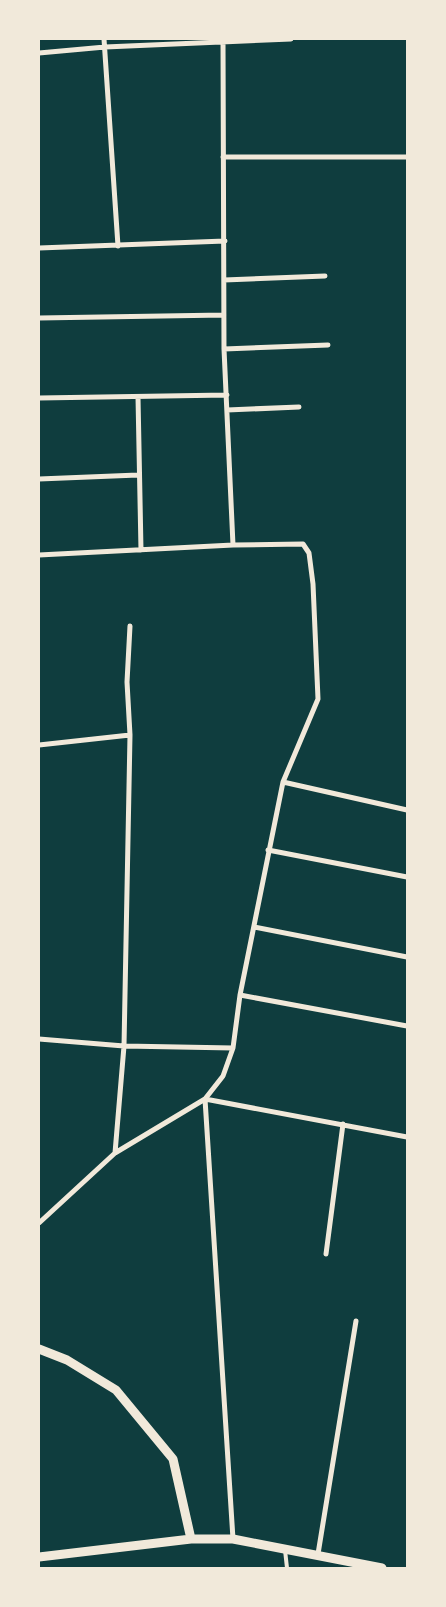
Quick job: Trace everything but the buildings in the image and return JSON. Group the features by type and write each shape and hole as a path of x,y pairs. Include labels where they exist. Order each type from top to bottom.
{"street":[{"path":"104,39 118,246"},
{"path":"39,53 223,40 292,39"},
{"path":"223,40 224,349 233,545"},
{"path":"224,157 407,157"},
{"path":"39,248 225,241"},
{"path":"224,280 325,276"},
{"path":"39,318 224,315"},
{"path":"224,349 328,345"},
{"path":"39,398 227,395"},
{"path":"138,397 138,475 141,550"},
{"path":"227,410 299,407"},
{"path":"39,479 138,475"},
{"path":"39,555 233,545 302,544 309,553 313,584 318,699 283,782 240,995 233,1048 223,1076 206,1099 115,1153 39,1223"},
{"path":"115,1153 124,1046 130,735 127,682 130,626"},
{"path":"39,745 130,735"},
{"path":"283,782 407,810"},
{"path":"268,850 407,877"},
{"path":"254,926 407,957"},
{"path":"240,995 407,1026"},
{"path":"39,1040 124,1046 233,1048"},
{"path":"206,1099 407,1136"},
{"path":"206,1099 233,1539"},
{"path":"326,1254 343,1124"},
{"path":"318,1554 356,1320"},
{"path":"39,1349 67,1360 116,1390 173,1459 191,1539"},
{"path":"39,1558 191,1539 233,1539 318,1554 382,1568"}],"lane":[{"path":"285,1548 287,1568"}]}
